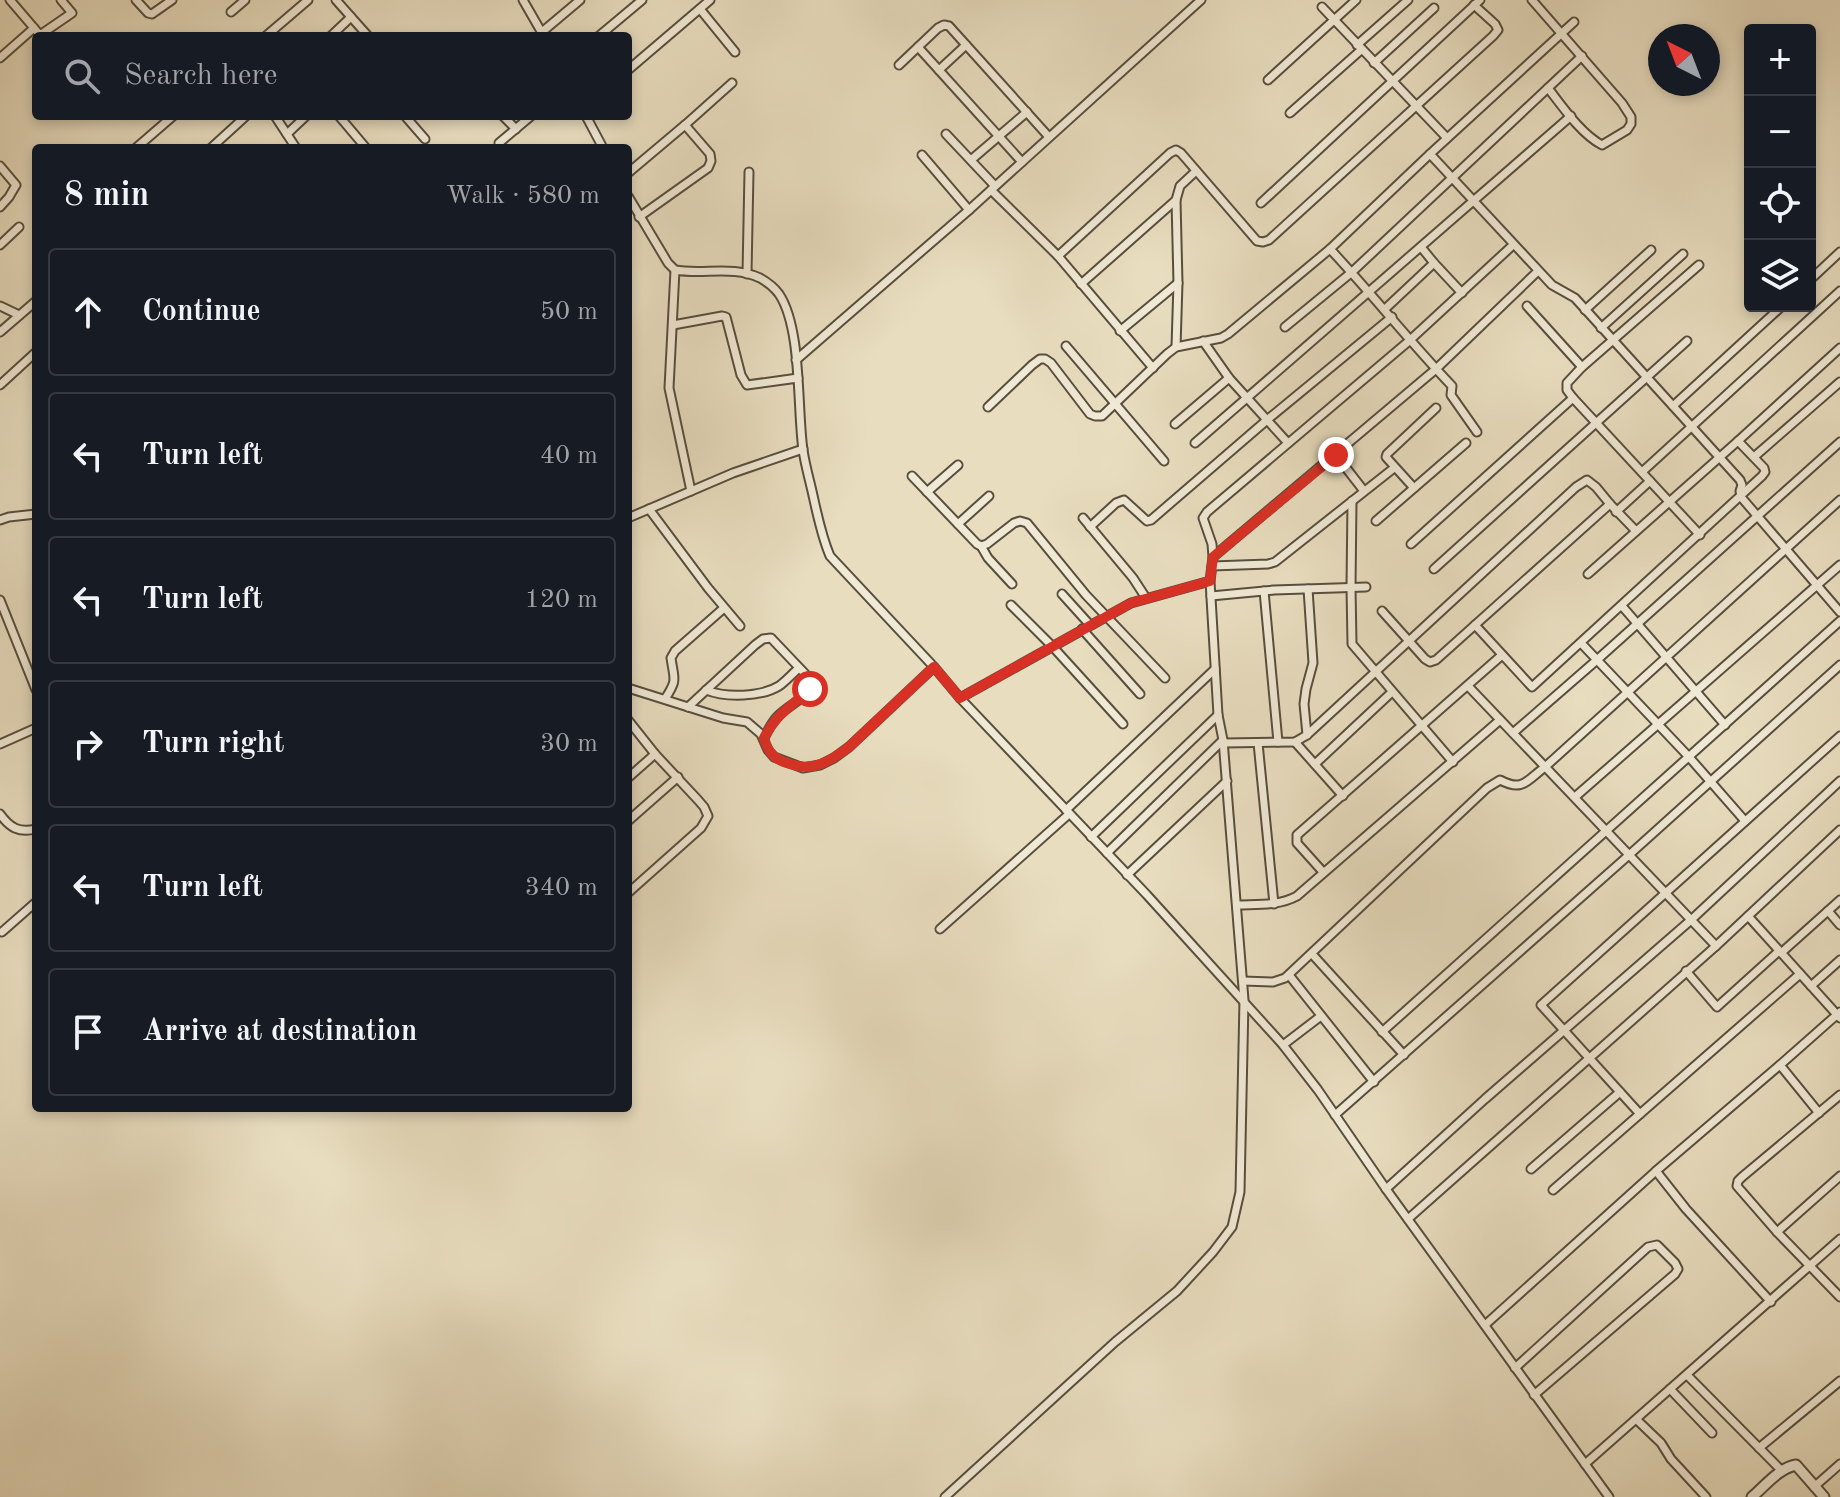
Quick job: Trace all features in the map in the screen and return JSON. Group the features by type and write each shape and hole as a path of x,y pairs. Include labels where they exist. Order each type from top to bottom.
{"street":[{"path":"10,0 37,32"},
{"path":"44,32 72,13 61,0"},
{"path":"136,0 152,14 172,0"},
{"path":"231,12 245,0"},
{"path":"271,32 308,0"},
{"path":"336,0 364,32"},
{"path":"523,0 542,32"},
{"path":"545,32 580,0"},
{"path":"604,32 642,0"},
{"path":"632,67 710,0"},
{"path":"796,360 969,210 1201,0"},
{"path":"1268,80 1356,0"},
{"path":"1290,113 1408,0"},
{"path":"1532,0 1622,103 1631,117 1631,124 1627,130 1602,145 1595,142 1548,88"},
{"path":"1058,256 1176,150 1257,241 1269,240 1493,36 1498,30 1495,24 1477,3 1261,203"},
{"path":"1322,7 1447,138"},
{"path":"1374,63 1434,8"},
{"path":"700,9 735,52"},
{"path":"335,32 351,17"},
{"path":"988,407 1032,365 1045,359 1090,414 1102,416 1176,347 1228,334 1330,249 1574,22"},
{"path":"899,65 938,28 949,26 1049,137"},
{"path":"0,58 34,28"},
{"path":"939,70 966,45"},
{"path":"918,47 1022,162"},
{"path":"1285,327 1352,272 1582,56"},
{"path":"632,170 732,83"},
{"path":"971,160 1027,112"},
{"path":"1195,443 1571,116"},
{"path":"141,144 168,120"},
{"path":"215,144 242,120"},
{"path":"278,120 293,144"},
{"path":"287,134 302,120"},
{"path":"342,120 363,144"},
{"path":"408,120 425,139"},
{"path":"507,120 516,129"},
{"path":"499,143 526,120"},
{"path":"588,120 601,144"},
{"path":"639,217 708,168 710,154 685,125"},
{"path":"946,134 1058,256 1153,368"},
{"path":"1430,154 1552,285 1575,298 1740,480 1741,497 1840,612"},
{"path":"922,155 969,210"},
{"path":"0,166 16,185 0,207"},
{"path":"1176,347 1176,200 1180,186 1196,171"},
{"path":"747,274 749,172"},
{"path":"1081,284 1176,200"},
{"path":"632,204 675,270 747,274 760,278 778,293 787,314 796,360 803,449 823,541 830,556 1283,1045 1609,1497"},
{"path":"0,245 19,227"},
{"path":"945,1497 1115,1342 1177,1291 1232,1227 1240,1192 1244,1000 1227,781 1218,715 1210,581 1212,544 1203,518 1409,341 1513,245"},
{"path":"1421,247 1462,293"},
{"path":"1330,249 1452,386 1451,395 1477,432"},
{"path":"1585,310 1651,250"},
{"path":"1816,274 1840,252"},
{"path":"1601,328 1683,254"},
{"path":"1385,309 1434,263"},
{"path":"1699,265 1582,367 1567,383 1567,390 1700,535"},
{"path":"675,270 669,388 691,491"},
{"path":"1212,562 1436,369 1538,271"},
{"path":"1120,331 1178,283"},
{"path":"1642,472 1840,291"},
{"path":"0,332 32,304"},
{"path":"0,306 19,315"},
{"path":"1527,306 1582,367"},
{"path":"1673,406 1775,312"},
{"path":"673,325 726,317 741,375 747,385 798,378"},
{"path":"1090,527 1116,503 1124,500 1143,519 1151,520 1392,317"},
{"path":"1203,341 1229,378 1288,443"},
{"path":"1434,569 1687,341"},
{"path":"1066,346 1164,461"},
{"path":"1588,574 1840,348"},
{"path":"0,385 32,356"},
{"path":"1175,424 1229,378"},
{"path":"1754,457 1840,382"},
{"path":"1411,544 1573,398"},
{"path":"1414,488 1386,457 1436,408"},
{"path":"1475,625 1532,687 1765,472 1738,441"},
{"path":"1513,733 1840,442"},
{"path":"1376,521 1466,443"},
{"path":"632,516 733,473 803,449"},
{"path":"1336,455 1364,491"},
{"path":"927,492 958,465"},
{"path":"1212,562 1275,562 1394,468"},
{"path":"912,476 981,546 1012,584"},
{"path":"1107,853 1223,742 1295,742 1307,735 1587,480 1636,531"},
{"path":"1616,512 1650,481"},
{"path":"958,524 989,496"},
{"path":"1243,981 1273,982 1289,975 1487,788 1500,780 1511,787 1519,786 1545,767 1840,500"},
{"path":"1352,501 1352,644 1453,762"},
{"path":"1382,611 1430,662 1436,660 1610,504"},
{"path":"649,509 740,626"},
{"path":"0,520 32,514"},
{"path":"1083,518 1146,598"},
{"path":"981,546 1014,523 1027,523 1086,595 1165,678"},
{"path":"1575,797 1840,565"},
{"path":"960,698 1107,616 1146,598 1210,581"},
{"path":"1211,596 1366,587"},
{"path":"1307,735 1304,704 1313,663 1308,589"},
{"path":"1264,591 1278,742"},
{"path":"1062,594 1140,694"},
{"path":"0,600 32,680"},
{"path":"1011,605 1123,724"},
{"path":"1622,606 1725,725"},
{"path":"665,699 674,686 671,658 675,651 724,608"},
{"path":"1382,1032 1840,621"},
{"path":"688,707 755,645 771,638 812,684 771,725 764,738"},
{"path":"1581,643 1660,725 1745,821"},
{"path":"1323,872 1297,843 1297,835 1502,655"},
{"path":"1335,1115 1840,665"},
{"path":"632,689 723,718 747,722 764,738 774,757 803,768 820,765 849,747 934,667"},
{"path":"706,690 733,696 769,690 799,668"},
{"path":"940,929 1067,812 1215,668"},
{"path":"1468,686 1716,946"},
{"path":"1315,764 1392,692"},
{"path":"1091,837 1218,715"},
{"path":"1237,905 1274,904 1297,896 1500,720"},
{"path":"632,725 704,807 708,816 701,828 632,889"},
{"path":"0,744 32,730"},
{"path":"1640,1114 1541,1005 1840,736"},
{"path":"1295,742 1343,796"},
{"path":"1258,743 1274,904"},
{"path":"632,774 655,754"},
{"path":"632,817 678,777"},
{"path":"1127,875 1227,781"},
{"path":"1386,1189 1691,920 1840,781"},
{"path":"0,814 14,829 32,830"},
{"path":"1408,1219 1716,946 1840,830"},
{"path":"1686,971 1717,1007 1840,900"},
{"path":"2,932 32,906"},
{"path":"1828,911 1840,925"},
{"path":"1485,1325 1656,1171 1839,1015 1748,916"},
{"path":"1312,954 1404,1055"},
{"path":"1811,986 1840,960"},
{"path":"1553,1190 1800,974"},
{"path":"1289,975 1374,1082"},
{"path":"1283,1045 1321,1016"},
{"path":"1780,1065 1819,1113"},
{"path":"1531,1169 1620,1092"},
{"path":"1840,1095 1738,1181 1737,1186 1840,1297"},
{"path":"1656,1171 1686,1209 1771,1302"},
{"path":"1777,1232 1840,1176"},
{"path":"1585,1464 1840,1239"},
{"path":"1515,1368 1648,1247 1657,1245 1675,1263 1678,1269 1675,1274 1534,1395"},
{"path":"1687,1375 1782,1471"},
{"path":"1759,1448 1840,1381"},
{"path":"1670,1389 1712,1433"},
{"path":"1637,1420 1661,1443 1671,1459 1706,1497"},
{"path":"1814,1487 1840,1464"},
{"path":"1752,1497 1782,1471 1796,1465 1824,1497"}],"route":[{"path":"810,689 779,716 764,738 774,757 803,768 820,765 849,747 934,667 960,698 1131,603 1210,581 1213,557 1336,455"}]}
